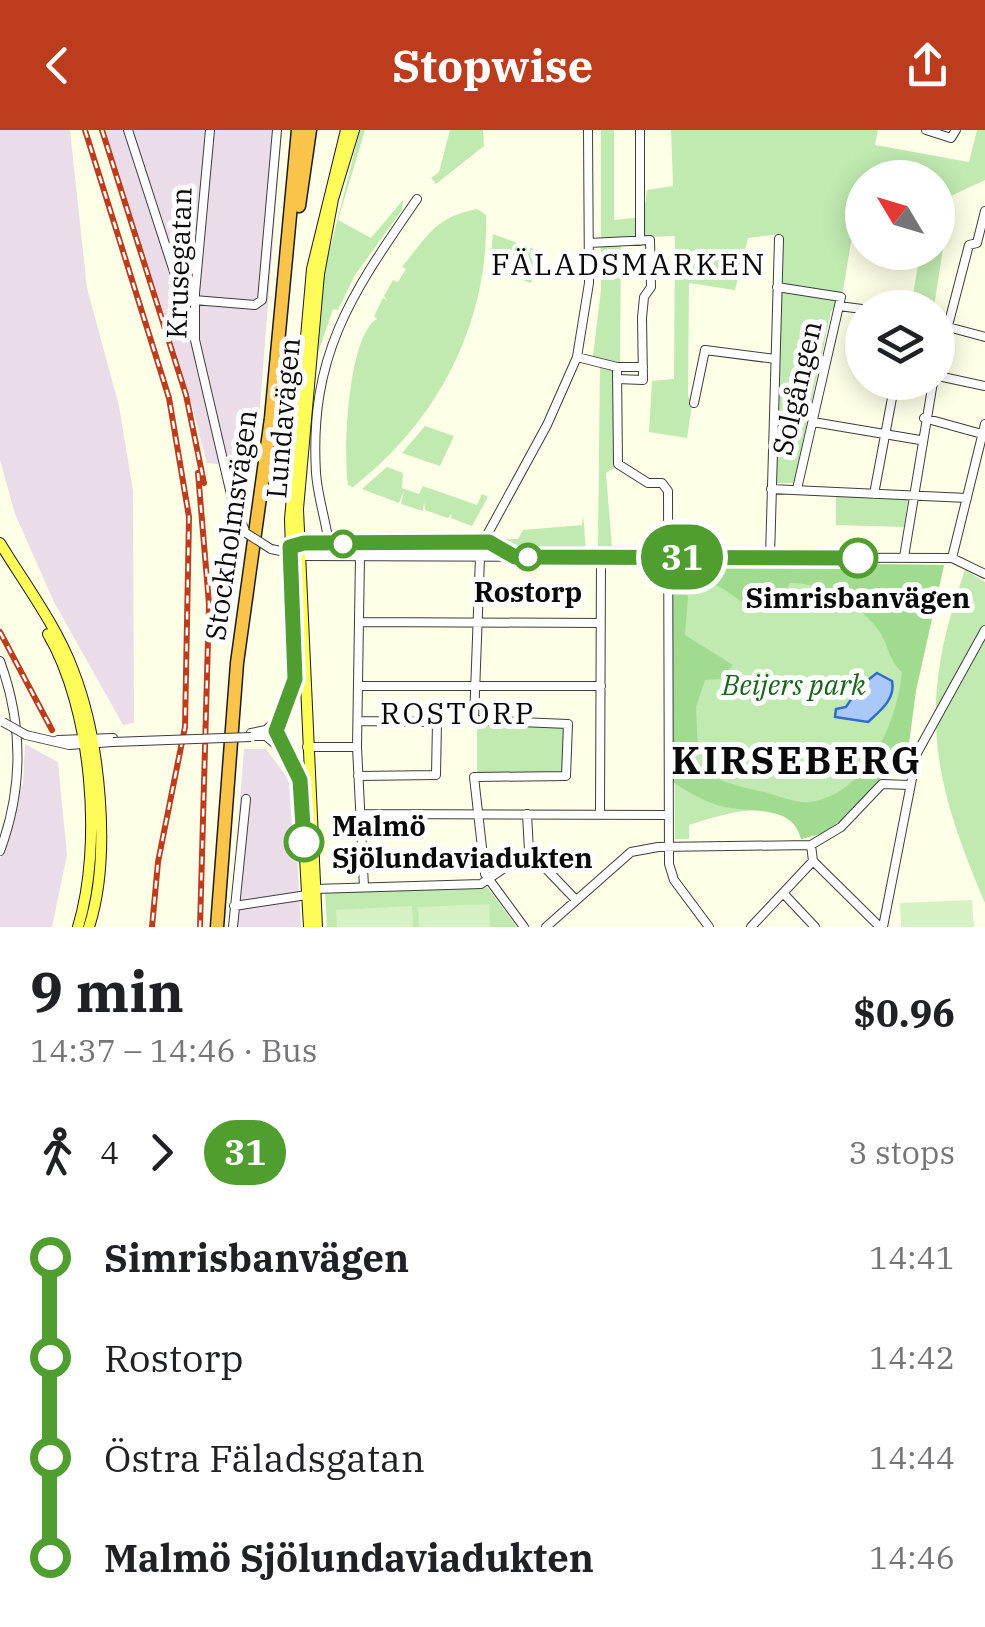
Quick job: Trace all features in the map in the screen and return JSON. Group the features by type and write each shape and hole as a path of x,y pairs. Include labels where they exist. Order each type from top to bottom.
{"highway":[{"name":"Stockholmsvägen","path":"221,927 245,654 275,448 298,218 301,130"},
{"name":"Stockholmsvägen","path":"221,927 237,663 271,418 301,130"}],"main road":[{"name":"Lundavägen","path":"317,927 301,788 276,731 295,679 288,550 312,270 346,130"},
{"name":"Lundavägen","path":"308,927 311,892 307,748 288,550 319,274 333,199 354,130"},
{"path":"0,543 64,648 84,702 91,865 78,927"},
{"path":"0,557 53,642 75,699 86,742 100,852 89,927"},
{"path":"282,712 296,706 305,715"},
{"path":"284,752 298,758 307,748"}],"street":[{"path":"128,130 178,284 195,297 255,305 262,300 277,130"},
{"name":"Krusegatan","path":"210,130 195,297 199,357 233,503 246,533 288,550"},
{"path":"524,927 487,882 475,814 474,776 566,776 568,724 474,720 476,623 494,526 577,357 589,283 588,130"},
{"path":"640,130 640,241"},
{"path":"926,130 951,138 956,130"},
{"path":"330,556 318,499 316,437 333,339 373,258 416,199"},
{"path":"955,300 969,245 981,245 985,211"},
{"path":"770,557 779,239"},
{"path":"589,243 650,240 650,287 644,296 642,318 643,380 617,379"},
{"path":"778,287 845,303"},
{"name":"Solgången","path":"797,490 840,301"},
{"path":"955,329 985,337"},
{"path":"694,403 705,350 775,362"},
{"path":"577,357 617,367 643,367"},
{"path":"617,367 618,464 648,483 666,486 668,847 671,874 709,927"},
{"path":"955,380 985,386"},
{"path":"874,494 892,400"},
{"path":"904,557 928,400"},
{"path":"924,418 984,429 952,558"},
{"path":"812,422 920,440"},
{"path":"771,489 967,498"},
{"path":"288,550 330,543 488,549 515,557 952,558 985,574"},
{"path":"288,550 360,556 488,549"},
{"path":"360,556 357,747 364,887"},
{"path":"600,815 601,558"},
{"path":"359,622 600,623"},
{"path":"882,927 919,750 985,630"},
{"path":"0,661 12,700 18,766 12,814 0,852"},
{"path":"358,686 601,686"},
{"path":"251,735 271,727 282,712"},
{"path":"358,720 434,720 436,748 436,775 358,776"},
{"path":"2,721 26,735 54,741 251,735 266,736 284,752"},
{"path":"307,748 357,747"},
{"path":"546,927 623,856 646,848 811,845 841,827 882,784 909,785"},
{"path":"233,927 246,799"},
{"path":"360,814 668,815"},
{"path":"527,814 529,851 576,900"},
{"path":"811,845 813,861 882,927"},
{"path":"234,906 311,892 487,882 529,851"},
{"path":"752,927 813,861"},
{"path":"783,893 815,927"}],"shaded area":[{"path":"0,130 70,130 87,288 119,406 133,491 134,723 123,725 54,602 15,514 0,460"},
{"path":"105,130 282,130 255,468 207,463 187,387"},
{"path":"25,744 58,762 67,855 52,927 0,927 0,859 23,782"},
{"path":"244,749 266,749 293,785 301,927 230,927"}],"green space":[{"path":"360,130 365,130 338,220 371,238 403,200 402,210 355,275 338,310 333,309 318,353 325,269"},
{"path":"450,130 483,130 484,146 436,184 431,178 439,172"},
{"path":"601,130 614,130 614,220 643,217 647,190 673,186 671,130 878,130 875,145 969,162 977,130 985,130 985,180 955,194 955,160 845,160 846,270 843,291 831,312 794,483 775,483 782,234 748,238 735,290 689,283 688,395 692,405 687,438 649,432 652,381 674,379 675,236 621,238 620,363 614,363 616,467 606,473 612,548 598,548 600,360 593,356 601,290"},
{"path":"477,209 486,215 485,255 468,331 452,367 410,432 353,487 348,485 350,396 367,329 377,319 374,316 383,298 387,300 384,296 393,280 398,282 406,269 402,267 427,235 452,217"},
{"path":"493,234 542,252 531,283 490,268"},
{"path":"917,270 940,270 937,290 914,290"},
{"path":"425,426 454,436 440,466 402,453"},
{"path":"387,467 403,473 402,488 419,494 423,486 477,505 482,494 488,497 472,526 451,518 452,514 448,518 425,510 424,502 423,511 401,504 404,491 399,503 362,489"},
{"path":"836,495 908,498 904,527 836,525"},
{"path":"583,514 586,550 522,550 516,545 513,549 496,538 497,534 502,539 518,539 523,530 582,525"},
{"path":"680,562 944,565 916,690 908,750 844,818 823,833 801,839 790,820 770,812 718,805 673,782 673,584 683,587 688,597 685,635 733,665 721,679 705,680 696,707 698,754 693,764 727,782 805,802 830,796 848,785 863,771 886,733 902,672 872,622 840,597 790,583 780,601 758,613"},
{"name":"Beijers park","path":"674,565 944,565 916,690 908,750 844,818 823,833 801,839 794,824 783,815 753,810 689,825 689,839 675,839 673,584"},
{"path":"965,570 985,582 985,903 952,815 937,738 941,660"},
{"path":"477,722 565,727 565,771 477,774"},
{"path":"487,887 517,927 327,927 325,892"},
{"path":"972,900 974,927 901,927 900,903"},
{"path":"489,904 490,927 419,927 418,907"},
{"path":"412,906 413,927 337,927 336,910"}],"water":[{"path":"877,673 892,681 893,687 882,709 868,722 835,717 836,709 846,707 860,686"}],"railway":[{"path":"85,130 169,398 189,517 185,727 158,862 152,927"},
{"path":"102,130 186,395 204,483"},
{"path":"198,473 209,604 200,927"},
{"path":"0,632 52,730"}],"bus line":[{"name":"31","path":"304,842 300,780 279,744 276,731 295,679 290,547 299,543 489,542 495,549 515,557 858,558"}],"place":[{"name":"Rostorp","path":"528,557"},
{"name":"Simrisbanvägen","path":"858,558"},
{"name":"Malmö Sjölundaviadukten","path":"304,842"}],"district":[{"name":"FÄLADSMARKEN","path":"629,265"},
{"name":"ROSTORP","path":"458,714"},
{"name":"KIRSEBERG","path":"797,761"}]}
